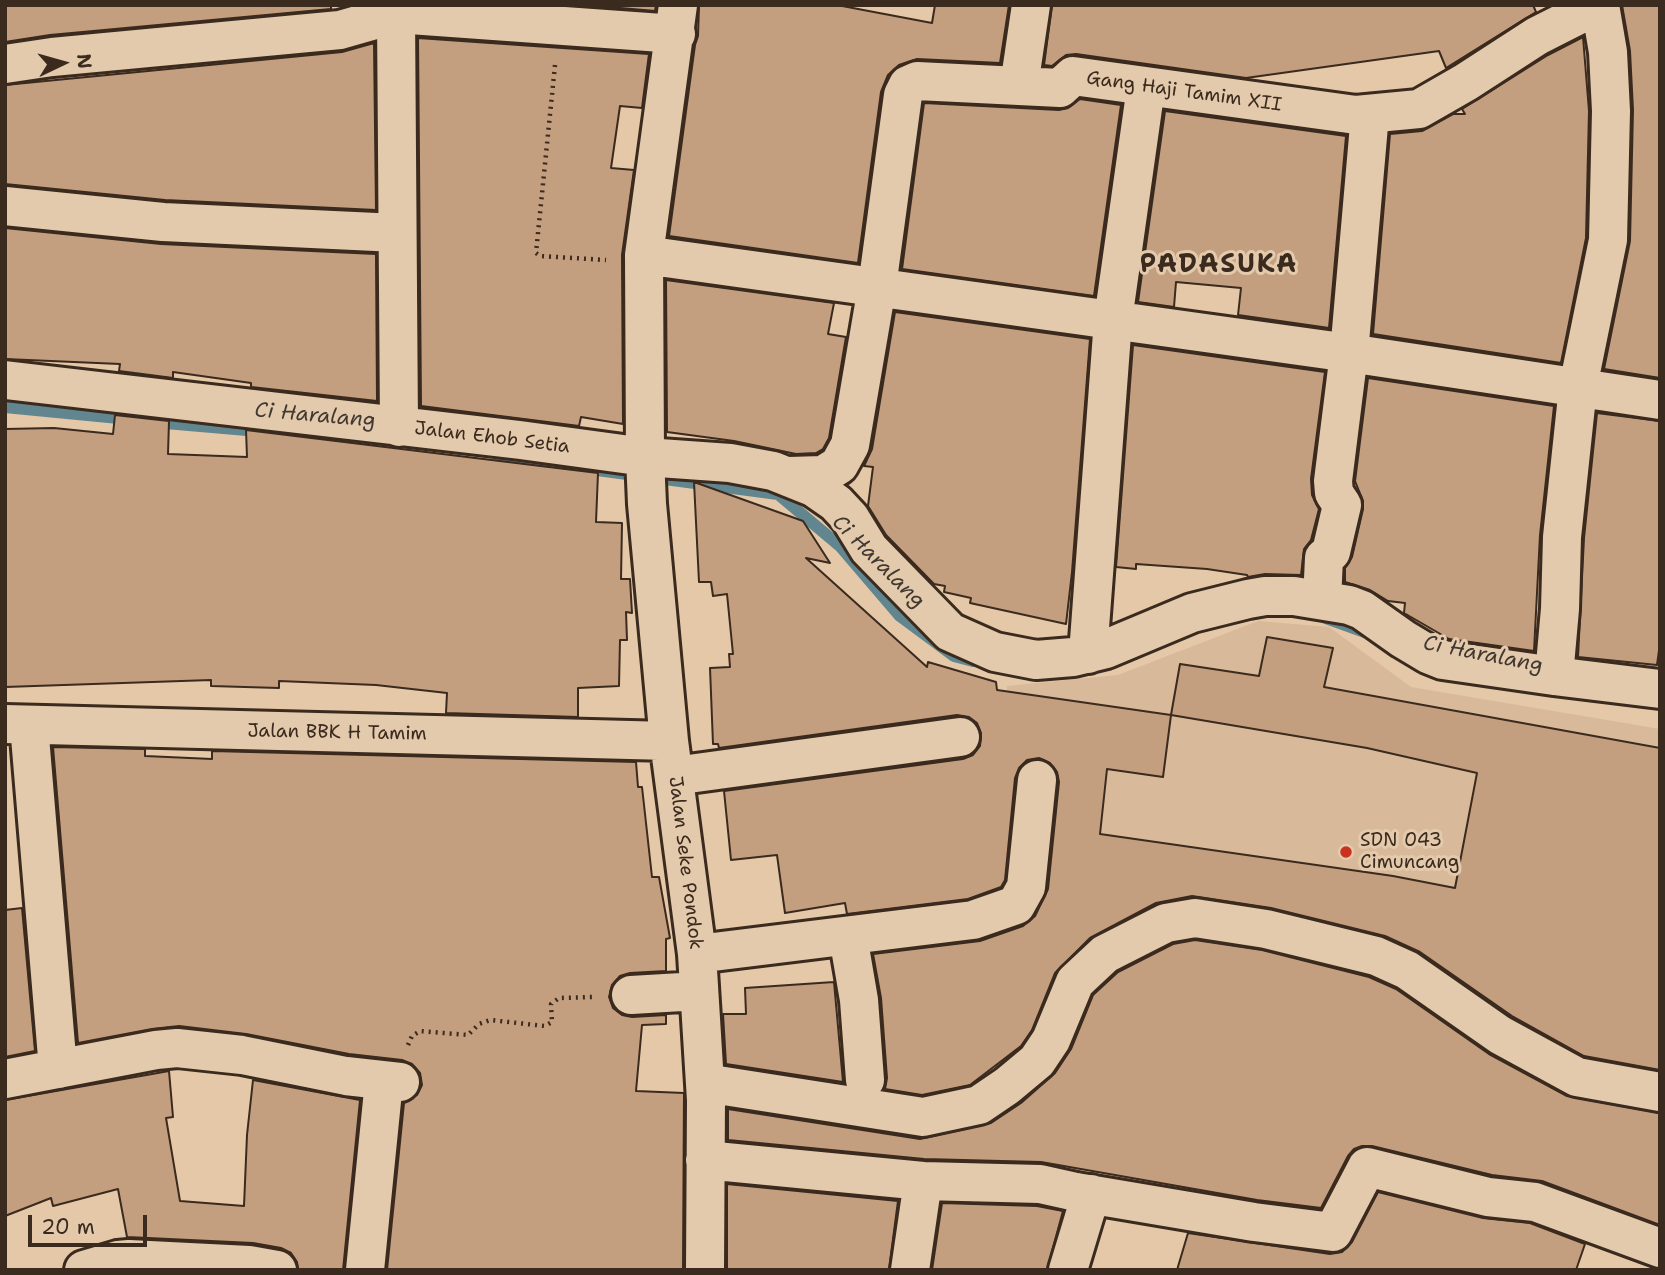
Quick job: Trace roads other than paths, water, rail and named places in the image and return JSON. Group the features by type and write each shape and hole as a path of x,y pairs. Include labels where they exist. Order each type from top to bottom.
{"street":[{"path":"1019,86 1031,5"},
{"path":"1554,676 1560,609 1562,537 1578,387 1608,240 1611,111 1608,52 1581,9"},
{"name":"Gang Haji Tamim XII","path":"877,287 903,95 908,85 917,81 1060,88 1073,76 1356,115 1419,109 1581,9"},
{"path":"396,14 399,427"},
{"path":"5,64 52,57 340,30 396,14 559,25 677,19"},
{"name":"Jalan Seke Pondok","path":"677,19 644,258 646,477 671,758 698,973 705,1083 705,1270"},
{"path":"1088,654 1113,320 1146,87"},
{"path":"1322,600 1324,558 1331,552 1342,505 1334,493 1333,481 1349,353 1370,114"},
{"path":"5,206 163,222 397,233"},
{"path":"644,258 877,287 1660,400"},
{"path":"789,476 823,475 839,465 850,445 877,287"},
{"name":"Jalan Ehob Setia","path":"5,380 520,440 646,477 730,463 789,476"},
{"path":"789,476 813,487 836,503 850,518 869,549 950,632 995,652 1036,660 1088,654 1192,613 1265,596 1294,596 1362,610 1411,645 1443,660 1660,689"},
{"path":"17,725 58,1069"},
{"name":"Jalan BBK H Tamim","path":"17,725 671,758 960,737"},
{"path":"631,995 698,973 848,936 973,920 1016,905 1026,887 1037,780"},
{"path":"705,1083 923,1117 979,1105 1037,1061 1051,1040 1075,982 1105,954 1166,923 1195,918 1266,929 1376,956 1407,970 1500,1035 1577,1077 1660,1092"},
{"path":"848,936 859,1000 865,1080"},
{"path":"5,1079 177,1048 242,1055 278,1064 392,1081 365,1270"},
{"path":"705,1160 923,1181 1040,1184 1254,1222 1334,1232 1367,1167 1488,1197 1535,1202 1660,1248"},
{"path":"910,1270 923,1181"},
{"path":"1068,1270 1091,1194"},
{"path":"84,1270 118,1260 130,1265 249,1265 277,1270"}],"waterway":[{"name":"Ci Haralang","path":"5,407 129,419"},
{"name":"Ci Haralang","path":"154,422 328,437"},
{"name":"Ci Haralang","path":"499,457 778,494 841,547 900,616 954,656 973,661"},
{"name":"Ci Haralang","path":"1326,618 1365,632"}],"place":[{"name":"SDN 043 Cimuncang","path":"1346,852"}],"district":[{"name":"PADASUKA","path":"1219,265"}]}
